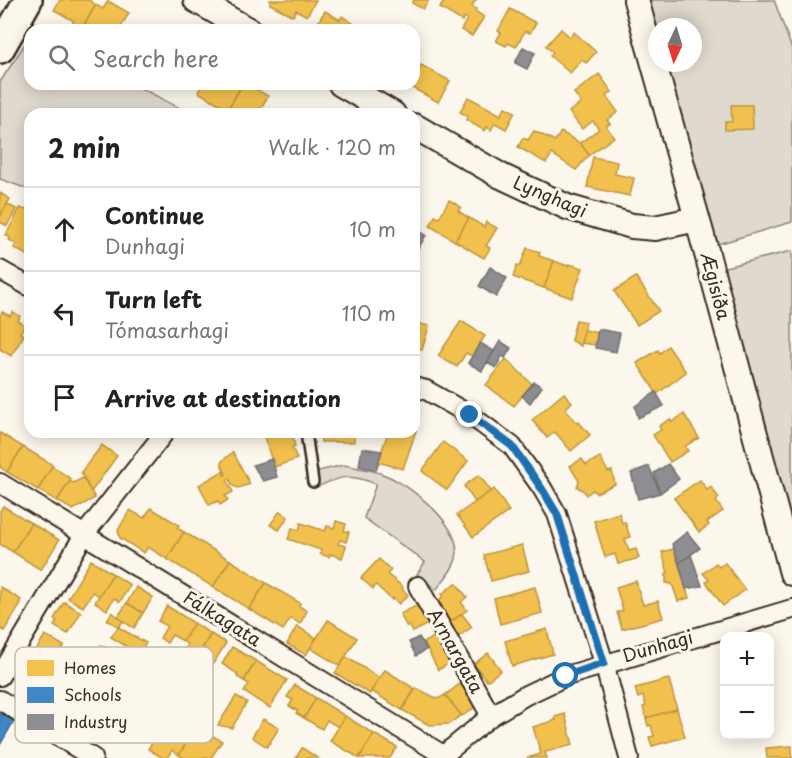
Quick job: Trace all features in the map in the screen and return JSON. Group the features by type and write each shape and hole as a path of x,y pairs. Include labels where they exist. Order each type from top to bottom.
{"main road":[{"path":"0,49 28,0"}],"street":[{"path":"196,0 238,24"},
{"name":"Ægisíða","path":"636,0 792,573"},
{"path":"351,90 383,108"},
{"name":"Lynghagi","path":"420,129 501,176 567,207 605,219 644,227 655,228 697,219"},
{"path":"0,270 24,284"},
{"path":"420,388 470,415 512,446 557,514 604,663 629,758"},
{"path":"17,647 84,535 160,438"},
{"name":"Fálkagata","path":"0,483 442,757"},
{"name":"Arnargata","path":"418,586 491,716"},
{"name":"Dunhagi","path":"442,757 491,716 526,695 566,676 792,609"},
{"path":"0,676 15,651"},
{"path":"0,700 15,709"},
{"path":"69,743 93,758"}],"lane":[{"path":"307,438 313,482"}],"shaded area":[{"path":"649,0 774,0 792,49 792,222 711,246 667,72 702,72 702,18 653,18"},
{"path":"24,45 24,90 145,90 179,108 24,108 24,188 0,179 0,82"},
{"path":"792,251 792,532 721,268"},
{"path":"344,465 375,471 396,480 421,497 444,521 452,533 456,546 456,559 436,590 417,574 425,562 364,518 376,484 359,478 345,477 315,488 314,472"}],"building: Homes":[{"path":"60,0 89,0 96,5 85,24 72,24 74,21 54,10"},
{"path":"270,0 316,0 307,16 296,10 293,16 270,4"},
{"path":"414,0 429,0 423,9 412,3"},
{"path":"445,0 476,0 472,6 484,17 472,36 461,30 467,19 464,17 462,21 440,8"},
{"path":"108,1 129,13 123,24 85,24 96,5 103,9"},
{"path":"510,9 536,23 530,33 525,31 516,47 508,43 506,46 496,41 501,33 498,31"},
{"path":"325,11 340,20 342,16 354,24 317,24"},
{"path":"561,29 570,37 574,32 596,52 586,63 582,60 570,73 550,56 553,52 546,46"},
{"path":"421,65 450,81 438,102 416,90 420,90"},
{"path":"599,74 612,92 606,96 618,112 607,120 610,124 606,126 614,137 589,155 580,143 599,129 593,121 582,129 569,112 581,103 574,93"},
{"path":"199,90 239,90 229,108 198,92"},
{"path":"239,90 257,90 268,96 261,108 229,108"},
{"path":"468,97 501,115 505,107 515,112 506,129 495,123 491,130 487,127 485,131 466,120 468,116 460,112"},
{"path":"731,105 752,105 753,129 725,130 725,122 732,122"},
{"path":"534,131 555,141 561,132 580,143 589,155 576,170 552,154 546,163 518,147 523,138 528,140"},
{"path":"593,157 617,162 615,174 634,178 630,196 587,187"},
{"path":"0,193 10,199 0,217"},
{"path":"449,200 461,207 458,211 469,218 455,241 430,226 435,216 439,218"},
{"path":"7,204 16,209 7,226 0,222 0,217"},
{"path":"20,208 24,209 24,253 14,248 16,244 6,235"},
{"path":"469,218 484,227 486,222 497,228 486,246 490,248 484,258 455,241"},
{"path":"527,248 540,252 539,256 554,261 544,288 513,277"},
{"path":"554,261 583,268 572,298 544,288"},
{"path":"636,277 659,311 637,325 614,291"},
{"path":"2,312 10,316 13,312 20,316 18,321 24,324 20,333 24,335 11,356 0,349"},
{"path":"576,320 586,322 581,346 571,340"},
{"path":"461,321 485,336 472,356 466,353 457,367 438,356"},
{"path":"420,324 429,326 422,350 420,349"},
{"path":"584,330 598,333 596,345 581,343"},
{"path":"668,346 686,372 657,394 637,363 658,350 660,353"},
{"path":"506,359 532,384 514,406 486,385"},
{"path":"564,393 572,402 565,409 590,435 571,451 555,432 547,438 532,420"},
{"path":"684,414 699,438 685,446 688,451 670,462 653,435 661,430 659,426 670,419 672,422"},
{"path":"0,433 23,447 7,472 0,467"},
{"path":"264,438 293,438 295,446 292,447 297,459 274,467"},
{"path":"321,438 354,438 354,442 321,442"},
{"path":"386,438 414,438 403,469 378,462"},
{"path":"443,442 468,461 447,490 422,471"},
{"path":"102,445 117,456 91,492 81,472"},
{"path":"23,447 53,465 38,490 7,472"},
{"path":"233,452 250,484 238,488 233,486 229,478 227,480 233,492 225,496 228,500 220,505 218,501 209,505 199,485 223,471 224,475 226,474 222,461"},
{"path":"600,457 608,472 612,471 615,484 596,493 593,490 586,495 577,487 579,481 570,466 582,459 586,465"},
{"path":"52,466 71,479 57,501 38,490"},
{"path":"479,475 491,491 475,502 464,486"},
{"path":"83,478 95,498 73,510 57,501 70,481 73,483"},
{"path":"700,480 707,490 711,487 719,498 716,501 723,511 707,522 709,525 699,532 674,498"},
{"path":"494,489 509,511 473,537 457,515"},
{"path":"3,506 31,523 13,552 0,544 0,511"},
{"path":"151,508 179,525 177,528 184,532 167,559 148,547 144,553 120,538 118,530 130,510 144,518"},
{"path":"280,511 288,517 279,530 270,525"},
{"path":"619,513 630,537 625,539 629,551 636,549 639,558 618,564 615,554 605,557 594,521"},
{"path":"336,521 346,524 344,531 349,532 346,542 340,540 338,544 346,546 342,558 320,554 321,550 288,539 292,528 299,530 301,523 325,531 327,526 334,528"},
{"path":"31,523 59,540 41,570 13,552"},
{"path":"184,532 230,560 213,587 167,559"},
{"path":"522,545 529,571 491,581 484,555"},
{"path":"674,549 689,598 678,601 672,584 666,583 668,573 662,552"},
{"path":"379,559 391,570 387,574 403,587 402,589 408,595 399,604 376,585 373,589 361,578"},
{"path":"91,560 113,574 99,596 93,592 83,607 68,598"},
{"path":"230,560 266,583 249,609 213,587"},
{"path":"716,563 719,567 725,563 745,590 723,606 706,582 709,580 703,573"},
{"path":"113,574 130,585 120,602 114,598 107,610 95,602"},
{"path":"636,581 643,605 658,601 663,618 622,629 617,612 623,611 616,587"},
{"path":"266,583 300,603 299,606 307,611 300,624 291,618 283,630 249,609"},
{"path":"456,583 467,597 461,602 467,610 449,623 440,610 443,607 438,601 443,596 442,594"},
{"path":"0,587 21,600 19,603 21,604 4,631 0,628"},
{"path":"136,587 153,597 143,613 127,603"},
{"path":"535,587 542,613 500,624 494,598"},
{"path":"64,602 81,612 68,634 54,626 57,621 54,619"},
{"path":"127,603 143,613 134,628 117,618"},
{"path":"420,604 430,623 413,632 409,625 407,627 400,614"},
{"path":"167,606 194,623 183,641 172,635 167,643 160,638 167,626 158,621"},
{"path":"112,612 123,621 119,627 107,620"},
{"path":"462,614 472,627 459,636 449,623"},
{"path":"328,620 357,638 340,666 310,648"},
{"path":"194,623 211,634 203,647 185,647 187,644 183,641"},
{"path":"297,626 316,638 306,655 287,644"},
{"path":"118,627 146,643 143,647 127,647 111,637"},
{"path":"547,629 553,654 512,666 505,641"},
{"path":"211,634 226,643 213,664 213,647 203,647"},
{"path":"440,634 454,661 438,670 424,642"},
{"path":"45,635 64,646 63,647 38,647"},
{"path":"232,647 256,661 244,681 237,677 238,674 222,664"},
{"path":"488,653 501,670 487,681 474,664"},
{"path":"346,657 380,678 370,694 335,673"},
{"path":"256,661 287,680 270,708 244,692 249,684 244,681"},
{"path":"385,670 415,689 402,710 371,691"},
{"path":"669,679 677,709 646,718 643,696 638,698 635,688"},
{"path":"460,684 467,692 472,693 477,706 462,716 445,695"},
{"path":"295,685 316,698 304,718 289,706 293,700 287,697"},
{"path":"416,688 438,699 445,695 461,715 449,724 429,725 402,710"},
{"path":"236,696 247,702 232,728 218,725"},
{"path":"316,698 345,716 338,727 327,720 322,729 304,718"},
{"path":"677,709 685,737 652,746 649,737 654,736 646,718"},
{"path":"565,714 573,745 545,752 547,758 527,758 541,754 533,727 556,720 555,717"},
{"path":"345,716 374,734 359,758 330,741"},
{"path":"263,719 279,728 267,747 252,737"},
{"path":"374,734 397,747 390,758 359,758"},
{"path":"213,736 222,741 211,758 184,758 179,755 186,743 213,743"},
{"path":"152,743 186,743 179,755 172,750 167,758 148,749"},
{"path":"792,746 792,758 767,758 766,748"},
{"path":"302,748 318,758 296,758"}],"building: Schools":[{"path":"0,713 14,721 0,745"}],"building: Industry":[{"path":"523,47 535,53 527,69 515,63"},
{"path":"420,232 426,235 420,246"},
{"path":"490,267 507,278 496,297 479,286"},
{"path":"598,329 620,333 616,352 595,348"},
{"path":"500,341 511,348 505,358 502,356 496,368 487,363"},
{"path":"480,343 494,351 482,371 468,363"},
{"path":"534,382 542,387 530,403 522,396"},
{"path":"656,392 664,406 638,418 635,406"},
{"path":"362,448 382,451 376,470 359,466"},
{"path":"272,459 277,477 263,481 253,465"},
{"path":"668,464 679,479 660,493 654,473"},
{"path":"649,466 660,493 638,499 631,473"},
{"path":"687,532 700,548 679,563 672,544"},
{"path":"691,555 702,586 686,589 679,563"},
{"path":"419,637 427,649 416,656 409,642"}],"route":[{"path":"470,415 512,446 557,514 604,663 566,676"}]}
